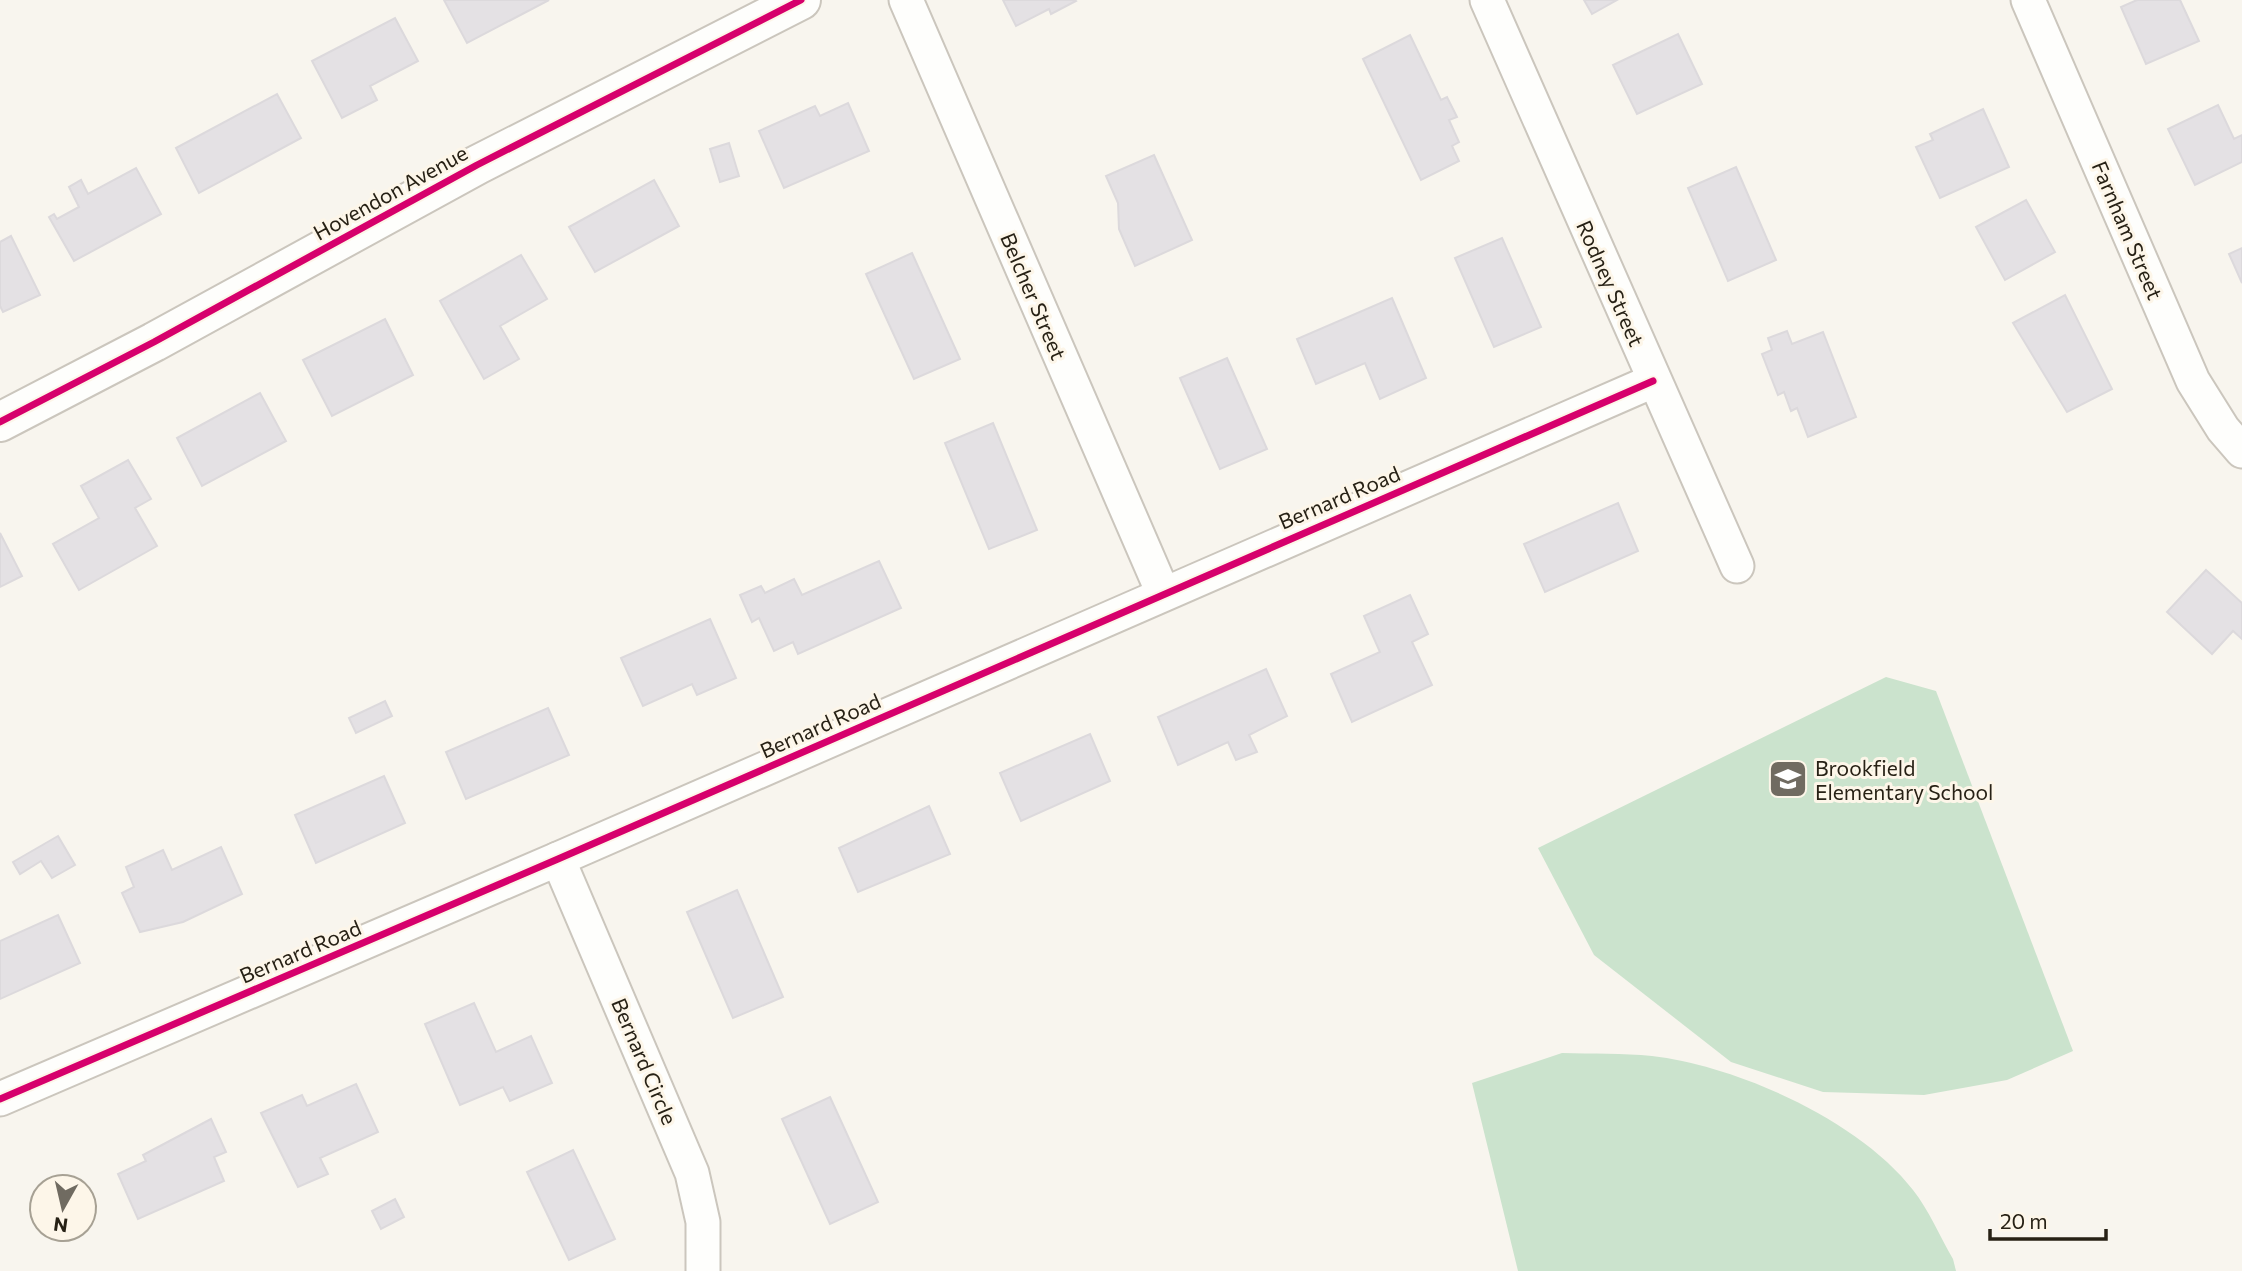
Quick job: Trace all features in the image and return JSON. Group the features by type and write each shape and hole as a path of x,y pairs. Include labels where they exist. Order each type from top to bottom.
{"street":[{"name":"Hovendon Avenue","path":"0,422 143,348 477,165 801,0"},
{"name":"Belcher Street","path":"906,0 1163,593"},
{"name":"Rodney Street","path":"1487,0 1737,566"},
{"name":"Farnham Street","path":"2028,0 2193,381 2223,429 2242,451"},
{"name":"Bernard Road","path":"0,1099 558,859 1653,381"},
{"name":"Bernard Circle","path":"558,859 692,1173 703,1222 703,1271"}],"green space":[{"path":"1886,677 1936,691 2073,1051 2007,1080 1924,1095 1823,1092 1731,1062 1594,955 1538,848"},
{"path":"1562,1053 1652,1056 1722,1071 1795,1101 1830,1120 1862,1141 1913,1190 1953,1259 1956,1271 1518,1271 1472,1083"}],"building":[{"path":"444,0 549,0 467,43"},
{"path":"1003,0 1076,1 1051,14 1049,9 1016,26"},
{"path":"1584,0 1617,0 1592,14"},
{"path":"2137,0 2180,0 2199,41 2146,64 2121,7"},
{"path":"395,18 418,61 370,86 377,100 342,118 312,61"},
{"path":"1678,34 1702,84 1637,114 1613,65"},
{"path":"1410,35 1441,100 1447,97 1457,117 1449,120 1459,142 1452,146 1459,161 1421,180 1363,59"},
{"path":"277,94 301,138 199,193 176,148"},
{"path":"848,103 869,151 784,188 759,131 815,106 820,116"},
{"path":"2218,105 2234,139 2242,135 2242,162 2195,185 2168,129"},
{"path":"1983,109 2009,167 1940,198 1916,147 1933,140 1930,134"},
{"path":"729,143 739,176 720,182 710,149"},
{"path":"1154,155 1192,240 1135,266 1119,229 1118,203 1106,176"},
{"path":"1736,167 1776,260 1728,281 1688,188"},
{"path":"136,168 161,214 74,261 49,217 54,214 57,219 79,207 69,187 81,180 88,194"},
{"path":"654,180 679,226 595,272 569,227"},
{"path":"2026,200 2055,252 2005,280 1976,227"},
{"path":"11,236 40,295 3,312 0,306 0,242"},
{"path":"1502,238 1541,327 1494,347 1455,258"},
{"path":"2242,248 2242,283 2229,254"},
{"path":"912,253 960,359 914,379 866,274"},
{"path":"521,255 547,299 500,326 519,359 484,379 440,301"},
{"path":"2065,295 2112,389 2067,412 2013,323"},
{"path":"1392,298 1426,378 1380,399 1365,363 1316,384 1297,339"},
{"path":"385,319 413,375 332,416 303,360"},
{"path":"1787,331 1792,344 1823,332 1856,417 1808,437 1797,408 1791,411 1784,392 1778,395 1762,354 1772,350 1768,338"},
{"path":"1227,358 1267,449 1220,469 1180,378"},
{"path":"260,393 286,441 202,486 177,438"},
{"path":"993,423 1037,530 989,549 945,443"},
{"path":"128,460 151,499 135,508 157,546 79,590 53,544 99,518 81,486"},
{"path":"1618,503 1638,551 1545,592 1524,544"},
{"path":"0,533 22,576 0,587"},
{"path":"879,561 901,608 798,654 793,642 774,651 759,618 752,622 740,595 761,586 765,593 794,579 802,595"},
{"path":"2206,570 2242,603 2242,639 2233,631 2212,654 2167,612"},
{"path":"1410,595 1428,634 1412,642 1432,685 1352,722 1331,674 1380,652 1364,616"},
{"path":"710,619 736,678 697,695 692,684 643,706 621,658"},
{"path":"1266,669 1287,716 1249,735 1257,752 1236,760 1228,742 1178,765 1158,717"},
{"path":"385,701 392,716 356,733 349,718"},
{"path":"548,708 569,755 466,799 446,752"},
{"path":"1090,734 1110,781 1021,821 1000,773"},
{"path":"384,776 405,823 316,863 295,815"},
{"path":"929,806 950,854 858,892 839,848"},
{"path":"58,836 75,865 52,878 41,861 20,874 13,862"},
{"path":"221,847 242,894 183,922 140,932 122,893 134,887 126,867 163,850 172,870"},
{"path":"737,890 783,997 733,1018 687,912"},
{"path":"58,915 80,963 0,999 0,941"},
{"path":"474,1003 496,1052 531,1036 552,1083 510,1101 503,1087 460,1105 425,1024"},
{"path":"356,1084 378,1132 320,1158 328,1174 298,1187 261,1113 302,1095 307,1106"},
{"path":"830,1097 878,1202 830,1224 782,1119"},
{"path":"211,1119 226,1152 214,1157 224,1181 138,1219 118,1174 146,1161 143,1155"},
{"path":"573,1150 615,1239 569,1260 527,1172"},
{"path":"395,1199 404,1217 381,1229 372,1211"}],"cycle path":[{"path":"0,422 154,342 477,165 801,0"},
{"path":"0,1099 558,859 1653,381"}],"place":[{"name":"Brookfield Elementary School","path":"1788,779"}]}
